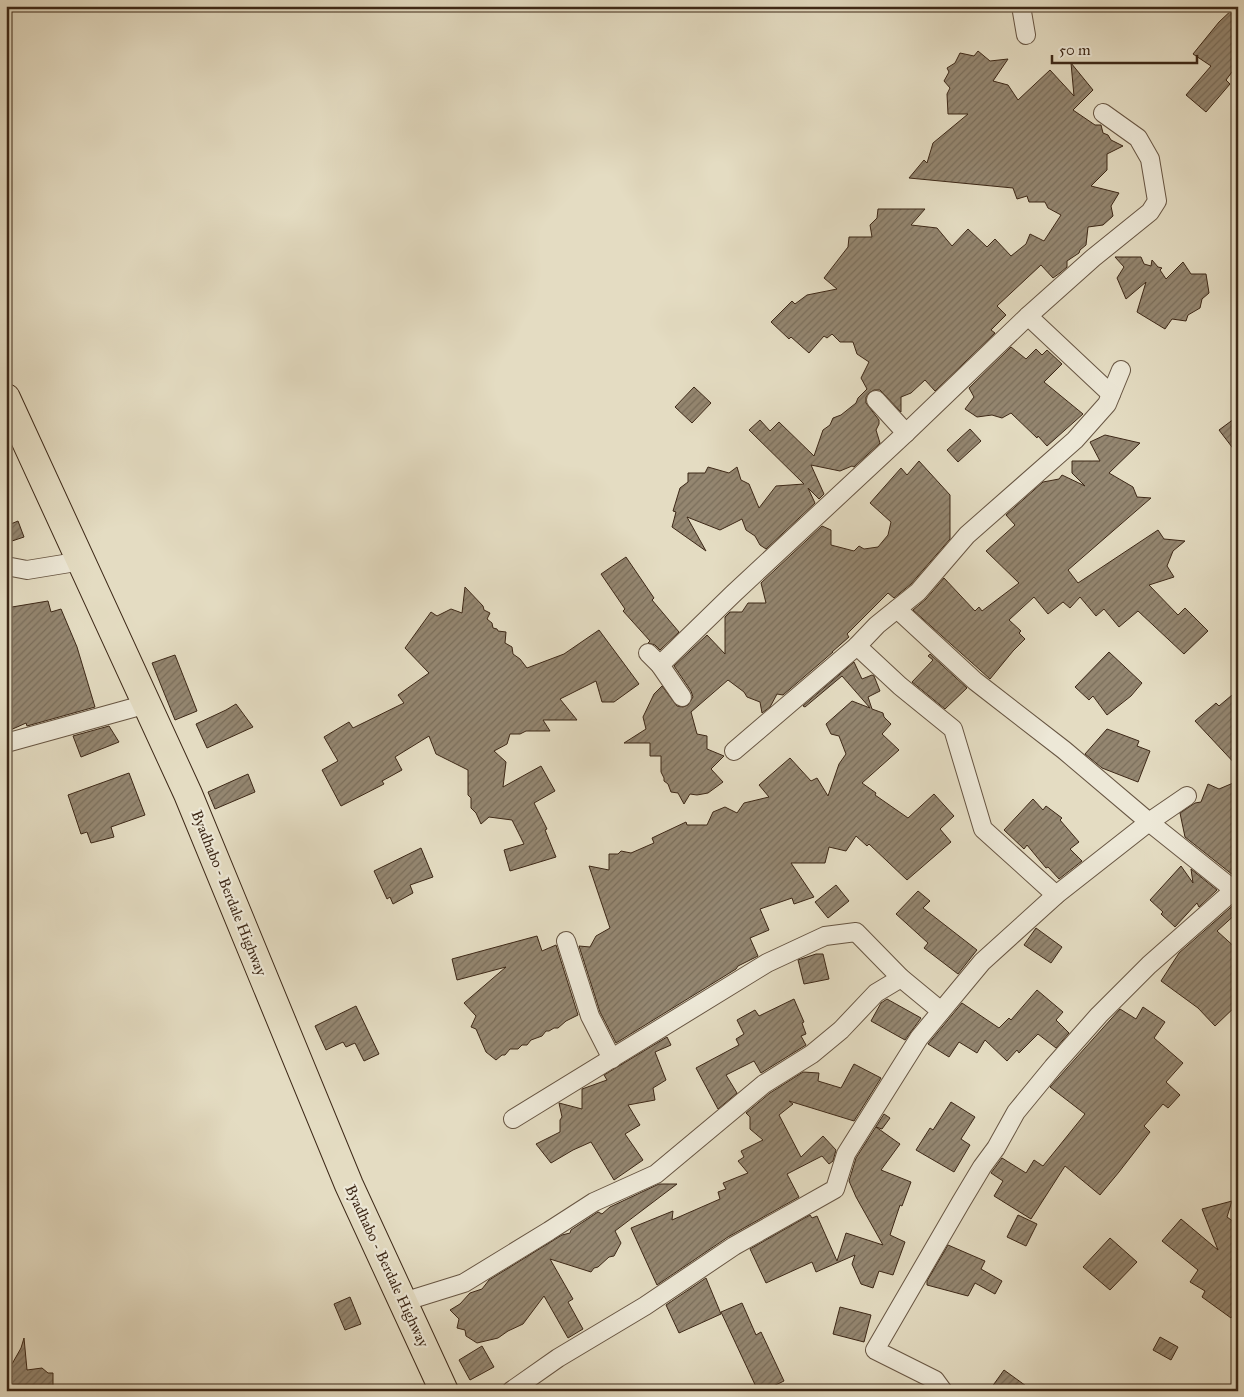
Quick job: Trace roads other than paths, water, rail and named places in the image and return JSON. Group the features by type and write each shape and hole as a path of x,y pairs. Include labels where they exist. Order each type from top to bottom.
{"main road":[{"name":"Byadhabo - Berdale Highway","path":"6,398 188,794 349,1185 444,1391"}],"street":[{"path":"1021,6 1026,35"},
{"path":"682,697 654,659 733,594 1028,316 1093,258 1150,212 1157,201 1150,158 1138,138 1103,113"},
{"path":"1028,316 1111,394"},
{"path":"734,751 856,646 877,625 918,592 967,535 1075,440 1107,404 1121,370"},
{"path":"876,400 906,433"},
{"path":"6,566 27,570 82,561"},
{"path":"897,609 975,681 1064,750 1149,822 1234,890 1150,965 1099,1015 1053,1067 1016,1112 996,1148 982,1166 960,1202 875,1350 935,1380 944,1391"},
{"path":"856,646 900,686 953,729 983,829 1056,895"},
{"path":"6,743 147,704"},
{"path":"510,1391 558,1358 645,1306 734,1246 835,1189 846,1154 919,1038 982,962 1056,895 1149,822 1187,796"},
{"path":"513,1120 767,963 825,936 856,932 901,978 941,1011"},
{"path":"566,941 590,1016 612,1059"},
{"path":"403,1302 464,1283 594,1202 656,1174 764,1084 812,1054 841,1030 876,993 901,978"}]}
